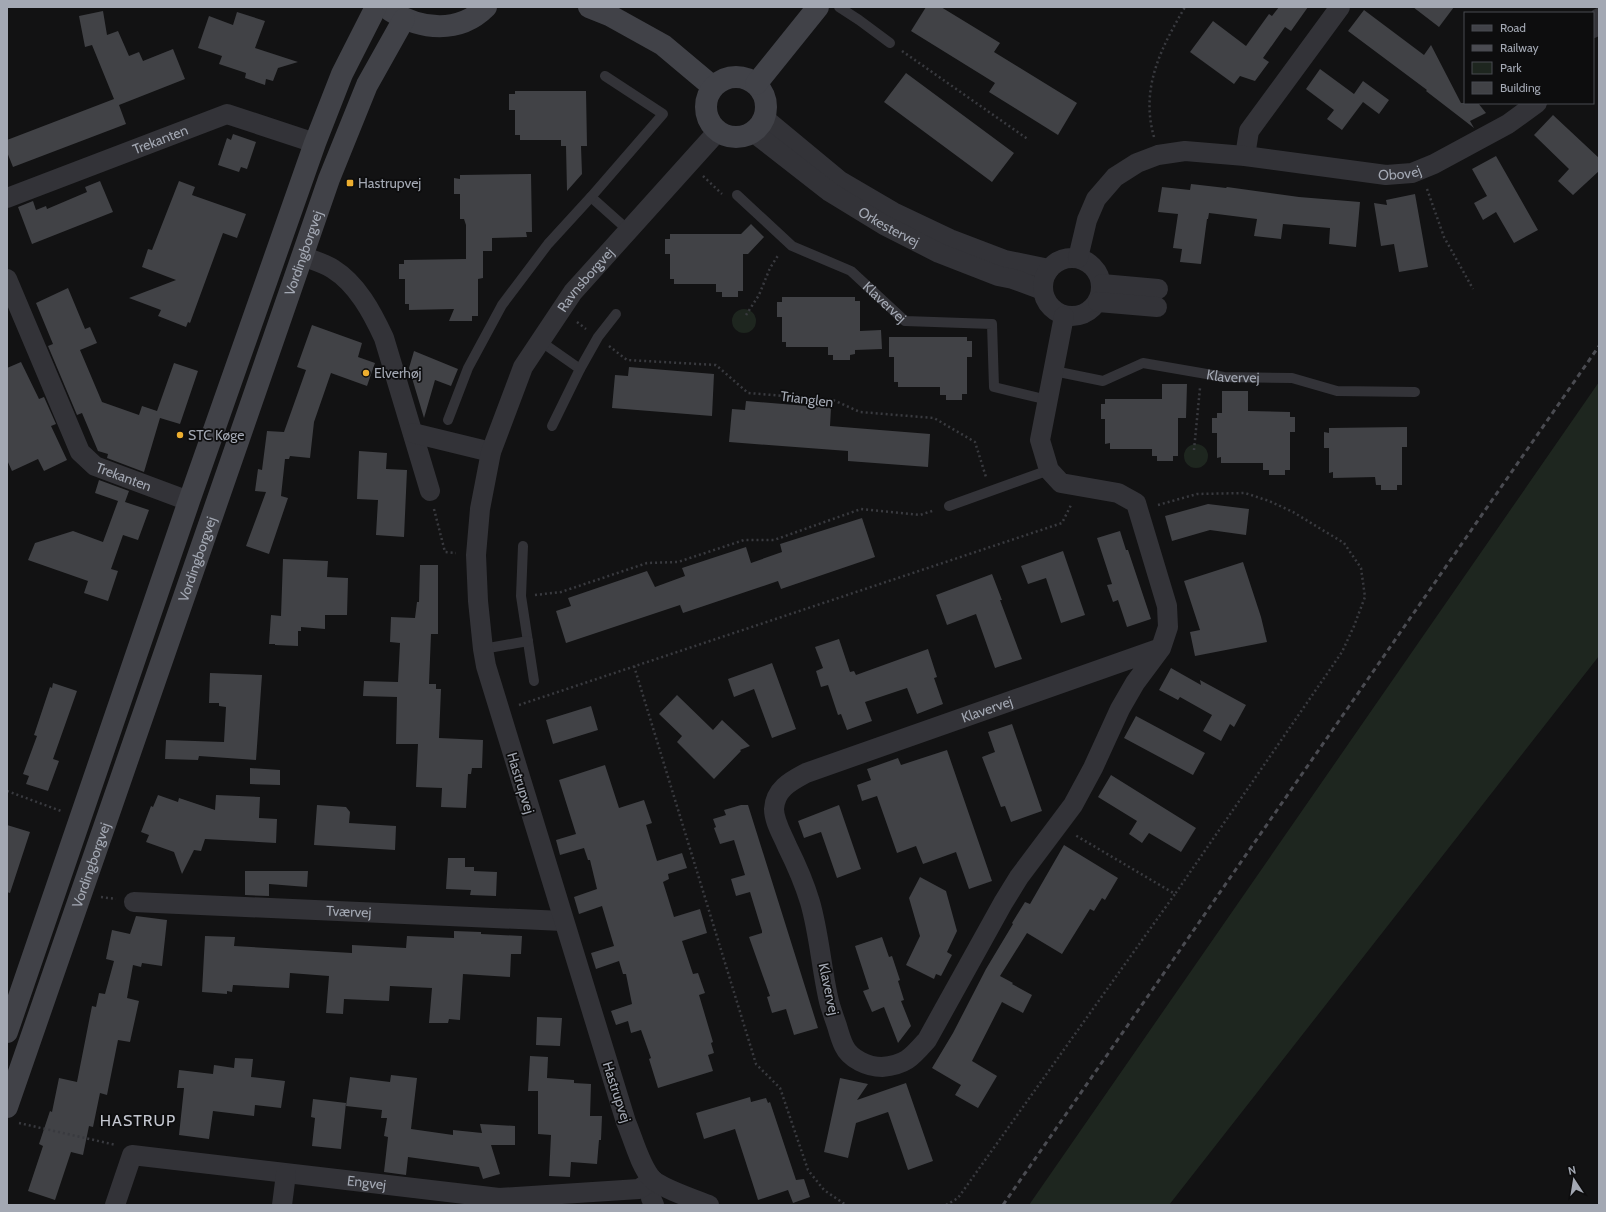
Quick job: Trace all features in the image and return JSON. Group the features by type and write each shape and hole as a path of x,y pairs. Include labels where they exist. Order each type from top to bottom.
{"main road":[{"name":"Vordingborgvej","path":"7,1032 189,501 315,143 342,74 376,7"},
{"path":"396,13 429,27 455,25 479,14 486,7"},
{"path":"589,7 663,45 713,87"},
{"path":"756,84 818,7"},
{"name":"Vordingborgvej","path":"10,1114 81,893 329,178 396,13"},
{"path":"736,76 747,79 756,84 761,90 766,101 759,125 742,136 736,137 725,135 718,131 708,119 706,107 708,96 713,87 724,79 736,76"}],"street":[{"path":"1245,156 1249,132 1340,7"},
{"name":"Obovej","path":"1078,258 1087,220 1096,199 1115,177 1137,163 1158,154 1185,151 1245,156 1386,175 1412,173 1508,124 1536,104"},
{"name":"Trekanten","path":"7,198 227,114 315,143"},
{"name":"Orkestervej","path":"759,125 840,181 893,212 950,239 1004,260 1049,270"},
{"name":"Orkestervej","path":"759,125 830,192 884,226 939,253 998,276 1013,279 1043,290"},
{"name":"Ravnsborgvej","path":"491,452 523,367 560,310 573,292 718,131"},
{"path":"302,256 333,268 352,285 375,319 384,338 430,491"},
{"path":"1078,258 1095,268 1099,275 1100,293 1088,312 1081,316 1064,316 1051,307 1045,299 1043,282 1049,270 1060,260 1078,258"},
{"name":"Trekanten","path":"7,280 80,452 95,466 189,501"},
{"path":"1100,293 1158,298"},
{"name":"Klavervej","path":"1064,316 1040,440 1049,470 1061,483 1118,493 1136,504 1168,606 1168,627 1161,648 1135,683 1120,709 1093,768 1073,804 1019,877 1003,902 927,1040 906,1062 893,1066 880,1067 869,1066 860,1062 844,1047 828,998 817,928 810,901 800,874 776,820 774,810 778,792 784,786 806,773 1161,648"},
{"path":"413,433 491,452"},
{"name":"Hastrupvej","path":"491,452 480,509 476,555 483,649 486,666 563,921 626,1122 641,1160 653,1180"},
{"name":"Tværvej","path":"134,902 563,921"},
{"path":"114,1205 132,1155"},
{"name":"Engvej","path":"132,1155 499,1198 639,1189 653,1180"},
{"path":"282,1205 286,1174"},
{"path":"654,1205 652,1198 653,1180 709,1205"}],"lane":[{"path":"839,7 890,43"},
{"path":"448,420 468,368 502,305 548,244 664,114 605,76"},
{"name":"Klavervej","path":"737,195 792,246 851,271 905,321 992,324 994,387 1048,400"},
{"path":"591,197 628,230"},
{"path":"552,426 580,369 598,337 616,314"},
{"path":"540,340 580,369"},
{"name":"Klavervej","path":"1054,371 1103,381 1142,363 1224,377 1292,378 1337,391 1415,392"},
{"path":"948,506 1049,470"},
{"path":"523,546 521,596 534,681"},
{"path":"483,649 528,641"}],"path":[{"path":"1158,154 1150,123 1150,91 1156,62 1172,29 1185,7"},
{"path":"890,43 1029,140"},
{"path":"689,163 723,195 737,195"},
{"path":"1421,169 1444,237 1473,289"},
{"path":"746,315 759,295 774,261 788,242"},
{"name":"Trianglen","path":"560,310 627,360 716,365 748,393 833,400 860,412 934,418 975,442 991,491"},
{"path":"1194,450 1202,373"},
{"path":"499,711 1062,523 1081,487"},
{"path":"430,491 445,552 476,555"},
{"path":"946,1205 958,1198 1175,894 1342,652 1365,597 1361,568 1344,543 1293,512 1269,500 1245,493 1197,494 1138,511"},
{"path":"521,596 561,592 647,563 678,562 744,540 774,540 861,509 920,515 948,506"},
{"path":"634,666 756,1064 780,1088 808,1170 824,1190 846,1205"},
{"path":"7,791 81,819"},
{"path":"1058,825 1175,894"},
{"path":"81,893 134,902"},
{"path":"10,1114 116,1146 132,1155"}],"green space":[{"path":"744,309 753,312 756,321 753,330 744,333 735,330 732,321 735,312"},
{"path":"1599,382 1599,656 1169,1205 1029,1205"},
{"path":"1196,444 1201,445 1207,451 1207,461 1201,467 1196,468 1191,467 1185,461 1184,456 1185,451 1191,445"}],"building":[{"path":"926,7 941,7 1000,43 994,52 1077,103 1058,135 989,92 995,83 911,31"},
{"path":"1279,7 1308,7 1291,31 1285,27 1263,58 1269,62 1255,81 1240,76 1234,84 1190,52 1213,21 1246,46 1269,14 1272,16"},
{"path":"1413,7 1454,7 1439,27"},
{"path":"1364,10 1424,55 1431,45 1461,103 1479,104 1486,113 1470,121 1474,128 1426,91 1427,90 1348,31"},
{"path":"103,11 107,35 118,31 129,56 139,52 143,61 173,49 185,79 119,105 126,124 13,167 7,152 7,140 114,99 92,45 85,47 79,16"},
{"path":"237,12 265,21 255,48 298,62 278,68 273,81 266,79 265,85 245,78 246,73 219,64 222,56 198,48 209,16 233,25"},
{"path":"1320,69 1354,94 1363,81 1389,100 1379,114 1363,102 1342,130 1327,119 1334,110 1306,89"},
{"path":"906,73 1014,153 992,182 884,102"},
{"path":"515,91 586,91 587,146 581,146 582,174 567,191 566,146 561,146 561,140 520,140 520,135 515,135 515,110 509,110 509,94 515,94"},
{"path":"1553,115 1599,158 1599,171 1573,195 1558,181 1569,169 1534,135"},
{"path":"233,134 256,142 247,169 241,167 239,172 218,165 227,138 231,140"},
{"path":"1496,156 1538,230 1514,243 1496,212 1483,220 1474,203 1487,196 1472,169"},
{"path":"531,174 532,232 526,232 527,237 492,238 492,251 483,251 483,278 478,279 478,316 472,316 472,321 449,321 454,309 409,310 409,304 405,304 405,279 399,279 399,264 404,264 404,260 466,259 466,225 464,219 460,219 460,194 454,194 454,178 460,179 460,175"},
{"path":"100,181 113,212 32,244 18,207 33,201 36,210 46,206 47,209 87,192 85,187"},
{"path":"179,181 195,187 192,195 246,214 237,238 223,233 190,323 188,322 186,327 158,316 161,310 129,298 176,280 142,267 148,249 152,250"},
{"path":"1191,184 1227,187 1299,197 1360,202 1356,247 1329,244 1330,228 1283,224 1281,239 1254,236 1257,219 1209,213 1201,264 1180,262 1182,249 1173,248 1178,214 1158,212 1162,187 1190,190"},
{"path":"1415,194 1428,267 1399,272 1394,244 1381,246 1374,203 1387,205 1386,200"},
{"path":"751,224 764,237 748,254 743,254 743,291 738,291 738,297 722,297 722,292 716,292 716,284 674,284 674,279 670,279 670,254 665,254 665,239 670,239 670,234 741,234"},
{"path":"68,288 85,329 90,327 97,343 80,350 102,402 139,415 142,406 157,411 174,363 198,371 180,424 160,418 144,472 107,458 108,454 98,451 82,413 77,415 48,346 53,344 36,303"},
{"path":"782,297 855,297 855,301 860,301 860,331 881,330 882,349 855,350 855,354 850,355 850,360 833,360 833,355 828,355 828,347 786,347 786,342 782,342 782,317 777,317 777,302 782,302"},
{"path":"312,325 362,343 358,357 375,363 367,386 331,373 314,422 310,458 290,456 289,459 285,459 281,496 288,498 269,554 246,546 266,492 255,491 258,469 262,470 267,431 284,432 306,370 297,367"},
{"path":"889,337 967,337 967,341 972,341 972,357 967,357 967,394 962,394 962,400 946,400 946,395 940,395 940,387 898,387 898,382 894,382 894,357 889,357"},
{"path":"414,351 458,369 451,386 435,380 424,418 409,368"},
{"path":"21,362 39,399 44,397 56,424 51,426 67,460 44,471 38,459 12,471 7,460 7,368"},
{"path":"629,367 714,374 712,416 612,408 615,375 628,376"},
{"path":"1162,384 1187,384 1186,418 1178,418 1178,456 1173,456 1173,461 1157,461 1157,456 1152,456 1152,449 1110,449 1110,443 1105,444 1105,419 1101,419 1101,404 1105,404 1105,399 1162,399"},
{"path":"1222,391 1248,391 1248,411 1290,412 1290,417 1295,417 1295,432 1290,432 1290,470 1285,470 1285,475 1269,475 1269,470 1263,470 1263,463 1221,463 1221,457 1217,458 1217,433 1212,433 1212,418 1217,418 1217,413 1222,413"},
{"path":"746,401 831,408 830,426 930,434 928,467 848,461 848,451 729,442 732,409 745,410"},
{"path":"1407,427 1407,447 1402,447 1402,485 1397,485 1397,490 1381,490 1381,485 1376,485 1375,477 1333,478 1333,472 1329,473 1329,448 1324,448 1324,432 1329,433 1329,428"},
{"path":"359,451 387,453 386,469 407,470 404,537 376,535 378,500 357,499"},
{"path":"99,480 129,491 125,502 149,510 138,540 123,535 111,569 118,571 108,601 84,593 88,581 28,560 35,543 73,531 103,542 118,501 95,493"},
{"path":"1208,504 1249,509 1246,535 1210,530 1172,541 1165,516"},
{"path":"862,518 875,557 781,589 778,581 683,613 680,605 566,643 556,611 571,606 568,598 647,571 655,587 685,576 682,568 746,547 751,563 782,552 780,544"},
{"path":"1120,531 1126,550 1128,550 1151,619 1127,627 1118,600 1113,602 1107,585 1112,584 1097,538"},
{"path":"1063,551 1085,615 1061,623 1046,578 1028,584 1021,566"},
{"path":"283,559 328,561 327,577 348,578 347,615 325,615 325,629 301,627 301,631 298,631 298,646 269,644 271,615 281,616"},
{"path":"1243,562 1261,617 1267,642 1195,656 1190,632 1200,630 1184,581"},
{"path":"420,565 438,565 438,634 431,634 429,684 436,684 436,689 441,689 439,738 483,740 482,768 472,768 471,774 468,774 466,808 441,807 442,788 416,787 418,744 396,744 397,697 363,696 364,681 398,682 400,643 390,642 391,617 415,618 417,602 419,602"},
{"path":"992,574 1022,659 995,668 976,614 947,625 936,595"},
{"path":"839,639 850,672 854,671 856,675 928,649 937,677 934,678 943,704 917,714 907,688 865,702 872,721 847,730 841,714 838,715 828,685 821,687 816,671 823,668 815,647"},
{"path":"772,663 796,729 772,738 754,689 734,697 728,679"},
{"path":"1171,668 1201,685 1200,680 1246,705 1234,727 1230,724 1221,741 1203,731 1212,715 1180,697 1178,700 1159,690"},
{"path":"210,673 262,675 256,760 199,756 198,760 165,759 166,740 224,742 226,707 219,706 219,703 209,703"},
{"path":"53,683 77,691 53,759 59,761 48,791 26,784 29,776 23,774 37,736 34,735 50,687 52,688"},
{"path":"677,695 713,730 722,720 750,746 740,750 741,751 714,779 677,742 682,736 659,714"},
{"path":"591,706 598,730 553,744 546,720"},
{"path":"1136,716 1205,753 1193,775 1124,738"},
{"path":"1012,724 1042,811 1011,822 1005,806 1001,807 982,757 995,752 988,732"},
{"path":"947,750 992,881 969,889 956,852 923,864 916,846 897,853 877,796 862,801 857,785 871,780 867,769 898,758 901,765"},
{"path":"605,765 619,808 644,800 652,823 646,825 657,861 682,853 687,868 668,874 669,879 663,882 674,917 700,909 707,933 682,941 693,974 698,973 705,993 699,995 713,1042 711,1043 714,1053 708,1055 713,1071 658,1088 649,1059 651,1058 641,1030 631,1033 628,1021 616,1025 611,1011 632,1004 626,974 623,974 619,961 596,969 591,953 614,946 602,906 579,914 574,897 597,889 590,860 588,860 584,848 560,855 556,840 576,834 559,780"},
{"path":"250,768 280,770 280,785 250,784"},
{"path":"1111,775 1196,828 1181,852 1149,833 1142,843 1129,834 1137,821 1098,797"},
{"path":"158,795 178,802 179,798 215,810 216,795 260,797 259,818 277,819 276,843 205,839 201,851 194,850 182,874 174,852 146,842 149,835 141,832 151,806 153,807"},
{"path":"317,805 346,807 350,812 349,823 396,826 395,850 314,845"},
{"path":"741,805 748,805 818,1028 794,1035 786,1009 772,1013 767,997 770,996 749,937 762,933 762,931 750,892 736,896 731,879 745,875 734,840 720,844 714,828 716,827 713,819 726,815 724,810"},
{"path":"839,805 861,869 837,878 821,832 804,838 798,821"},
{"path":"7,825 30,832 10,893 7,892"},
{"path":"1064,845 1118,878 1105,900 1102,898 1094,911 1090,909 1062,954 1027,933 1000,976 1032,995 1023,1013 1002,1002 972,1061 997,1076 978,1108 955,1095 961,1085 932,1068 953,1033 986,969 1013,924 1012,923 1025,902 1030,904"},
{"path":"448,858 465,858 465,867 474,867 474,871 497,872 496,896 470,895 471,890 446,889"},
{"path":"245,871 308,871 307,887 269,884 269,896 245,895"},
{"path":"920,877 946,891 957,931 947,952 952,955 941,976 936,974 934,979 906,965 920,936 909,898"},
{"path":"136,916 167,920 162,966 142,963 141,967 133,965 127,998 139,1001 130,1042 118,1040 107,1095 100,1093 93,1127 89,1126 83,1155 71,1152 55,1200 28,1191 43,1146 39,1144 50,1111 52,1112 59,1078 77,1082 92,1006 96,1007 99,993 105,994 114,961 106,959 112,930 130,934"},
{"path":"454,931 522,936 521,954 511,954 510,977 463,974 460,1020 449,1019 448,1023 429,1023 432,988 390,986 389,1001 344,999 343,1014 326,1013 329,976 290,973 289,988 233,985 232,992 227,991 227,994 202,992 205,936 235,937 234,946 352,953 352,945 406,948 407,936 454,938"},
{"path":"882,937 889,957 892,956 900,980 898,981 904,1000 901,1001 911,1026 898,1043 884,1007 872,1012 863,991 869,989 855,946"},
{"path":"537,1017 562,1018 560,1046 536,1045"},
{"path":"530,1056 548,1057 547,1078 574,1080 574,1083 591,1084 590,1116 602,1116 601,1140 599,1140 597,1164 571,1162 570,1177 549,1176 551,1135 538,1134 538,1091 528,1091"},
{"path":"235,1058 253,1059 251,1077 285,1081 281,1108 255,1105 254,1116 213,1111 209,1139 179,1135 184,1088 177,1088 179,1070 213,1074 214,1065 234,1068"},
{"path":"391,1075 417,1078 411,1129 453,1135 453,1130 482,1133 480,1124 515,1126 515,1145 491,1145 500,1174 483,1179 479,1167 408,1157 406,1175 384,1172 388,1137 384,1136 387,1118 381,1118 382,1110 346,1106 350,1077 390,1082"},
{"path":"840,1078 868,1084 857,1100 906,1083 933,1161 908,1170 888,1112 856,1123 848,1158 824,1152"},
{"path":"750,1097 751,1102 766,1098 768,1103 770,1102 796,1180 804,1179 810,1197 793,1203 788,1190 758,1200 735,1129 704,1139 696,1113"},
{"path":"313,1099 346,1103 341,1149 312,1146 315,1118 311,1117"}],"railway":[{"path":"1003,1205 1599,346"}],"place":[{"name":"Hastrupvej","path":"350,183"},
{"name":"Elverhøj","path":"366,373"},
{"name":"STC Køge","path":"180,435"}],"district":[{"name":"HASTRUP","path":"138,1120"}]}
